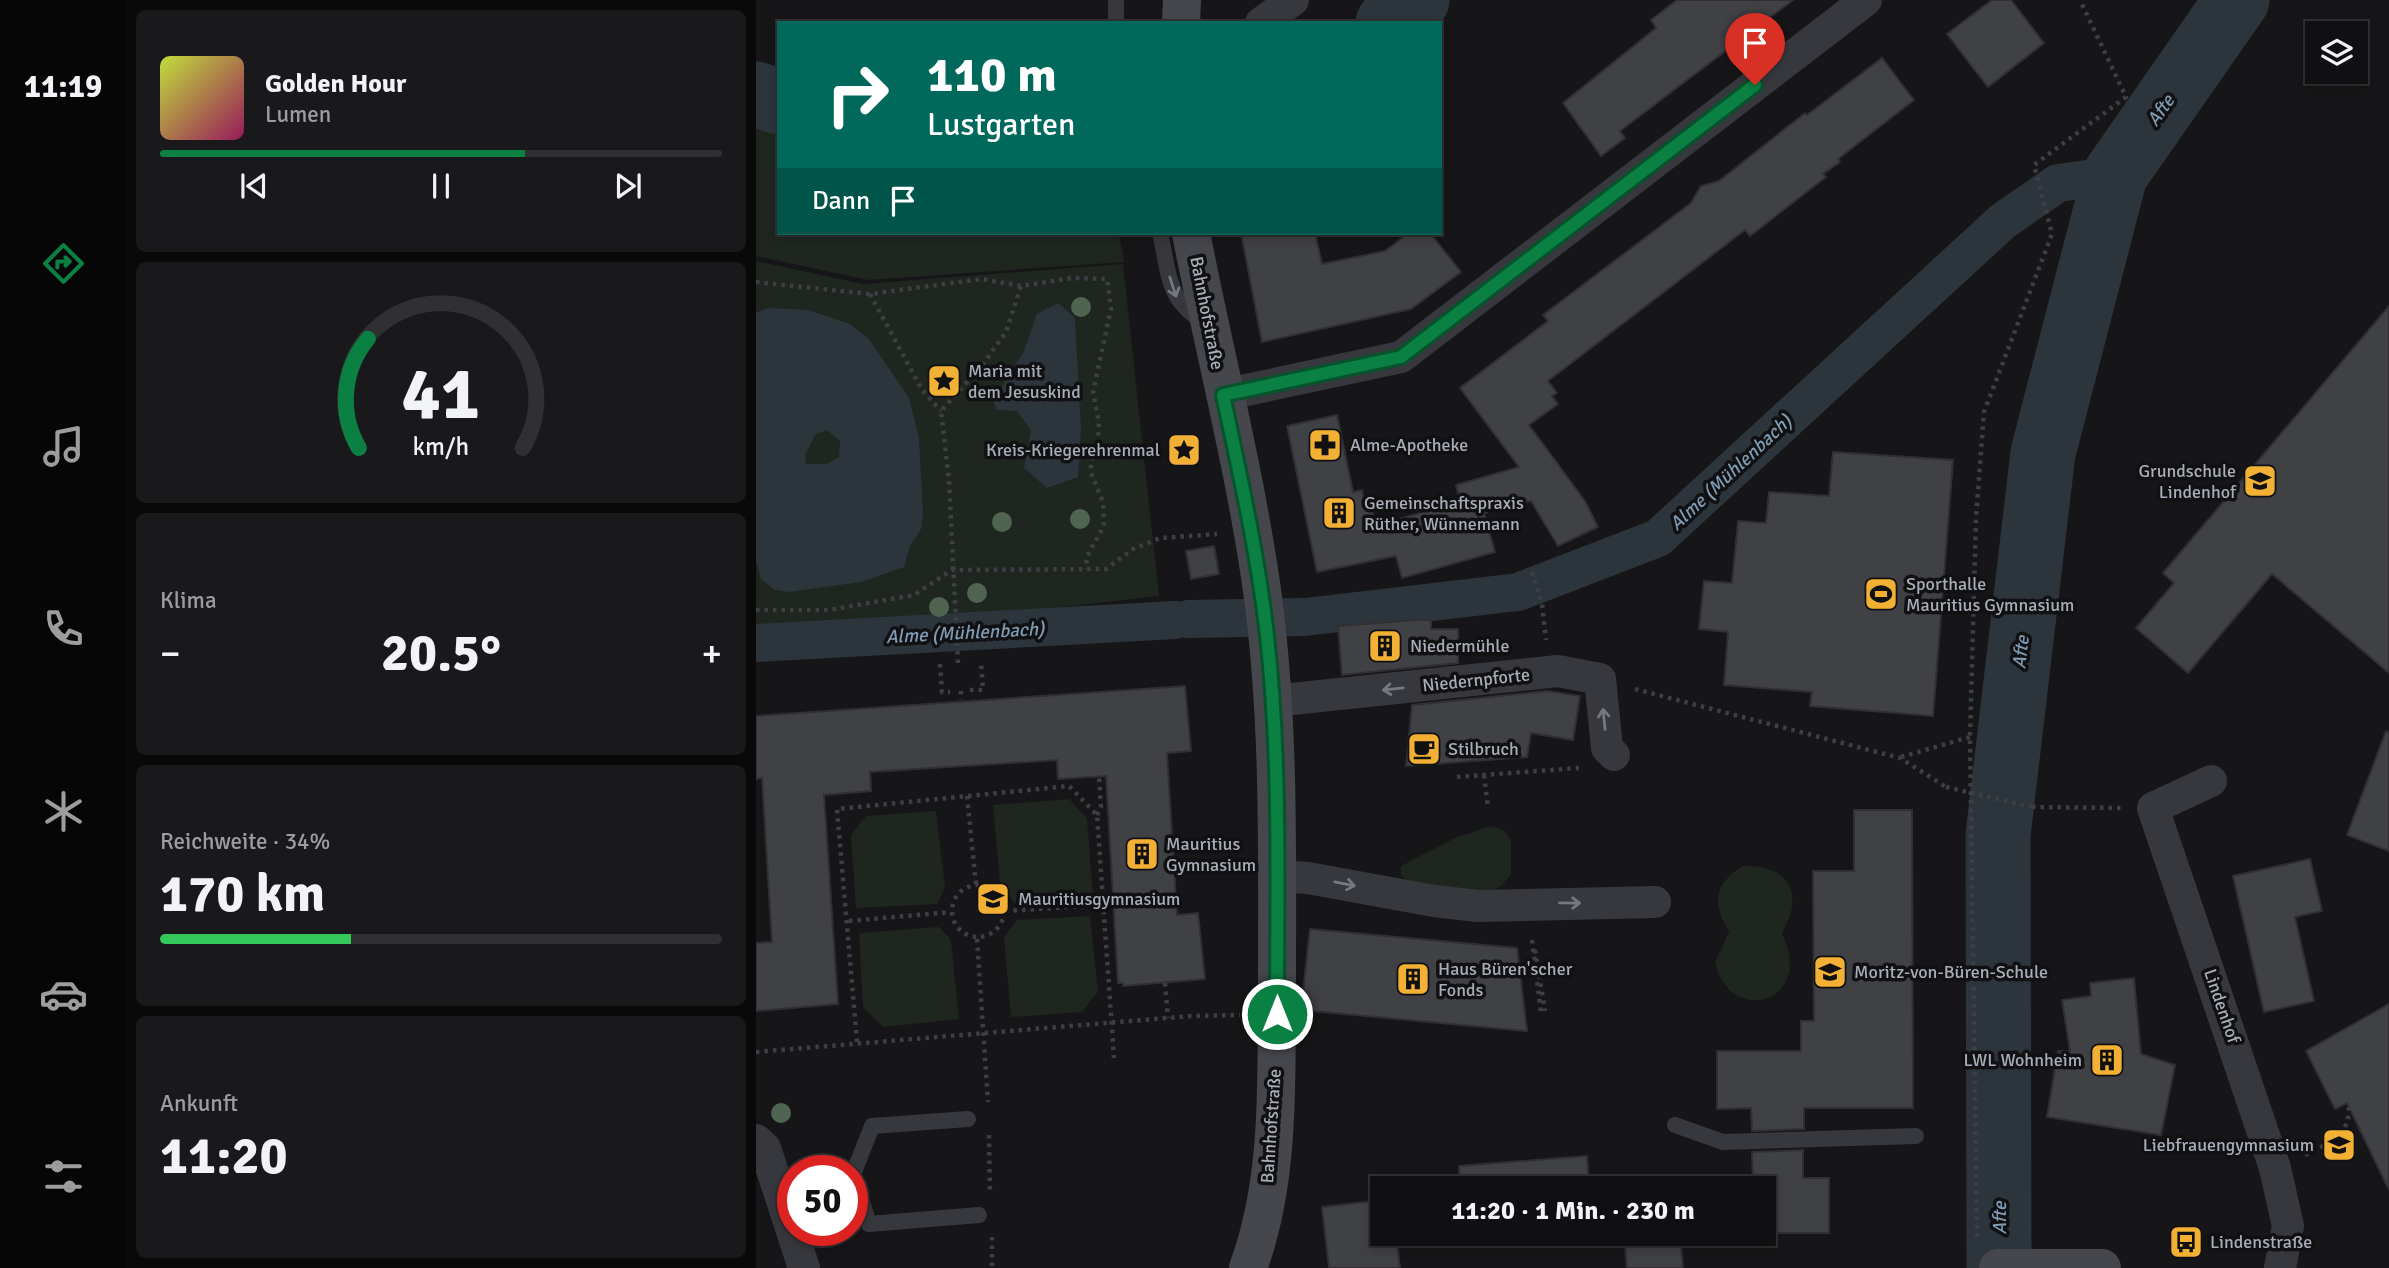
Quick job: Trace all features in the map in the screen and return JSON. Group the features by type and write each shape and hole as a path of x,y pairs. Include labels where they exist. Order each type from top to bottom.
{"main road":[{"path":"1181,21 1182,0"},
{"name":"Bahnhofstraße","path":"1191,235 1261,588 1273,701 1277,876 1273,1147 1265,1209 1248,1268"},
{"path":"1987,1254 2091,1267"}],"street":[{"path":"1264,21 1293,0"},
{"path":"1223,395 1401,357 1866,0"},
{"name":"Niedernpforte","path":"1273,701 1558,671 1600,679"},
{"path":"1600,679 1607,748 1614,755"},
{"path":"2153,808 2211,781"},
{"name":"Lindenhof","path":"2153,808 2275,1168 2288,1226 2280,1268"},
{"path":"1277,876 1308,878 1434,901 1478,905 1655,902"},
{"path":"756,1140 765,1148 777,1170"},
{"path":"799,1246 804,1268"}],"lane":[{"path":"1116,0 1116,21"},
{"path":"1160,235 1173,292 1183,309 1209,326"},
{"path":"861,1155 872,1126 968,1119"},
{"path":"1675,1125 1723,1142 1916,1136"},
{"path":"868,1221 869,1224 979,1215"}],"path":[{"path":"1987,1254 1970,737 1976,518 1984,412 2052,234 2034,165 2126,97 2080,0"},
{"path":"756,282 870,293 982,279 1021,286 1072,278 1107,279 1111,309 1093,392 1099,423 1098,442 1091,461 1091,473 1103,502 1104,526 1087,556 1086,569"},
{"path":"941,411 983,364 1006,332 1021,286"},
{"path":"870,293 895,345 922,390 941,411 948,481 958,663"},
{"path":"756,610 829,610 914,595 952,570 1106,569 1133,550 1160,538 1225,533"},
{"path":"1532,572 1542,604"},
{"path":"970,691 983,690 981,661"},
{"path":"940,664 942,692 950,692"},
{"path":"1600,679 1900,758 1946,787 2032,807 2153,808"},
{"path":"961,691 961,700"},
{"path":"1900,758 1970,737"},
{"path":"1457,777 1604,767 1614,755"},
{"path":"1484,775 1488,808"},
{"path":"1099,776 1101,807 1097,815 1101,905 1109,1024 1114,1058"},
{"path":"857,1042 849,921 837,809 1069,786 1097,815"},
{"path":"967,796 976,885"},
{"path":"976,885 990,887 999,895 1005,911 995,931 977,939 960,931 950,912 960,891 976,885"},
{"path":"1005,911 1101,905"},
{"path":"849,921 950,912"},
{"path":"977,939 988,1105"},
{"path":"1533,946 1538,957 1543,1011 1533,946"},
{"path":"1165,983 1168,1018"},
{"path":"756,1052 1204,1015"},
{"path":"2275,1168 2341,1137 2349,1106"},
{"path":"989,1130 990,1199"},
{"path":"991,1227 992,1268"}],"shaded area":[{"path":"756,115 777,121 777,235 1119,235 1124,262 868,280 756,256"},
{"path":"756,261 863,284 1123,264 1159,596 756,642"},
{"path":"1058,303 1075,318 1081,430 1078,477 1047,488 1024,468 1031,430 1017,411 997,410 993,401 1024,351 1037,314"},
{"path":"768,308 808,310 850,324 869,339 909,398 919,437 923,513 921,529 910,546 904,567 861,582 788,592 775,590 761,579 756,560 756,313","holes":["827,430 840,441 839,457 827,464 806,464 805,454 816,434"]},
{"path":"1069,799 1087,818 1093,897 1014,903 1000,882 993,805"},
{"path":"936,811 945,887 937,904 856,908 851,835 866,816"},
{"path":"1491,826 1505,831 1511,840 1511,874 1502,885 1489,893 1413,884 1401,876 1401,866 1455,838"},
{"path":"1743,866 1762,867 1778,874 1785,879 1792,896 1791,910 1782,934 1789,958 1788,977 1779,990 1766,998 1751,1000 1736,995 1723,982 1715,962 1729,932 1720,912 1718,895 1726,880"},
{"path":"1090,916 1098,992 1082,1012 1011,1017 1004,937 1017,920"},
{"path":"939,927 951,940 959,1019 883,1027 863,1007 859,933"}],"building":[{"path":"1677,0 1793,0 1620,131 1625,138 1601,156 1563,103 1656,28 1651,20"},
{"path":"1992,0 2011,0 2044,43 1988,87 1947,34"},
{"path":"1882,58 1914,100 1838,159 1840,162 1823,174 1826,177 1750,236 1745,230 1548,381 1557,393 1552,396 1558,404 1529,425 1585,501 1598,527 1558,546 1531,501 1484,513 1495,552 1402,578 1396,556 1317,572 1287,426 1337,415 1353,492 1362,490 1364,502 1373,500 1373,526 1460,502 1456,485 1519,467 1460,388 1548,321 1543,315 1691,203 1701,186 1719,181 1805,113 1807,115"},
{"path":"1241,235 1315,235 1322,264 1385,251 1406,235 1432,235 1461,272 1411,309 1262,342"},
{"name":"Grundschule Lindenhof","path":"2389,306 2389,673 2272,574 2188,673 2136,628 2174,583 2163,573"},
{"name":"Sporthalle Mauritius Gymnasium","path":"1833,452 1953,460 1933,716 1810,706 1812,692 1724,685 1728,632 1699,629 1704,581 1732,583 1738,521 1766,523 1769,492 1829,496"},
{"path":"1214,546 1219,574 1191,579 1186,551"},
{"name":"Niedermühle","path":"1431,620 1431,629 1458,629 1458,663 1342,675 1338,626"},
{"name":"Mauritius Gymnasium","path":"1185,686 1191,751 1167,753 1177,915 1198,913 1205,979 1123,986 1123,983 1118,983 1106,776 1058,779 1057,760 870,772 871,791 824,795 838,1004 756,1011 756,943 772,942 762,778 756,779 756,716"},
{"path":"1547,691 1580,696 1573,740 1531,733 1527,757 1406,766 1412,705"},
{"path":"2386,731 2389,732 2389,851 2347,835"},
{"path":"1854,810 1912,810 1913,1108 1804,1108 1804,1129 1752,1131 1751,1108 1717,1109 1717,1051 1801,1051 1801,1021 1814,1021 1813,871 1854,871"},
{"path":"2310,859 2322,911 2295,917 2314,1001 2264,1012 2233,876"},
{"name":"Haus Büren'scher Fonds","path":"1310,929 1517,948 1527,1031 1301,1010"},
{"name":"LWL Wohnheim","path":"2134,978 2141,1054 2175,1065 2161,1135 2047,1117 2058,1051 2070,1051 2062,1000 2091,996 2090,983"},
{"path":"2389,1004 2389,1190 2347,1103 2335,1109 2306,1051"},
{"path":"1803,1150 1803,1178 1829,1178 1829,1233 1776,1233 1776,1176 1753,1176 1752,1152"},
{"path":"1587,1156 1588,1176 1459,1176 1459,1166"},
{"path":"1370,1201 1370,1246 1397,1246 1400,1268 1329,1268 1322,1207"},
{"path":"1625,1246 1681,1246 1683,1268 1627,1268"}],"waterway":[{"path":"1391,21 1417,0"},
{"name":"Afte","path":"1999,1268 1998,835 2043,453 2115,175 2237,0"},
{"path":"756,94 777,101"},
{"name":"Alme (Mühlenbach)","path":"1188,619 1305,617 1518,592 1658,538 2003,221 2058,183 2115,175"},
{"name":"Alme (Mühlenbach)","path":"756,643 1175,620"}],"place":[{"name":"Maria mit dem Jesuskind","path":"944,381"},
{"name":"Alme-Apotheke","path":"1325,445"},
{"name":"Kreis-Kriegerehrenmal","path":"1184,450"},
{"name":"Grundschule Lindenhof","path":"2260,481"},
{"name":"Gemeinschaftspraxis Rüther, Wünnemann","path":"1339,513"},
{"name":"Sporthalle Mauritius Gymnasium","path":"1881,594"},
{"name":"Niedermühle","path":"1385,646"},
{"name":"Stilbruch","path":"1424,749"},
{"name":"Mauritius Gymnasium","path":"1142,854"},
{"name":"Mauritiusgymnasium","path":"993,899"},
{"name":"Moritz-von-Büren-Schule","path":"1830,972"},
{"name":"Haus Büren'scher Fonds","path":"1413,979"},
{"name":"LWL Wohnheim","path":"2107,1060"},
{"name":"Liebfrauengymnasium","path":"2339,1145"},
{"name":"Lindenstraße","path":"2186,1242"}],"route":[{"path":"1277,1014 1276,777 1268,641 1249,516 1223,395 1401,357 1755,85"}]}
